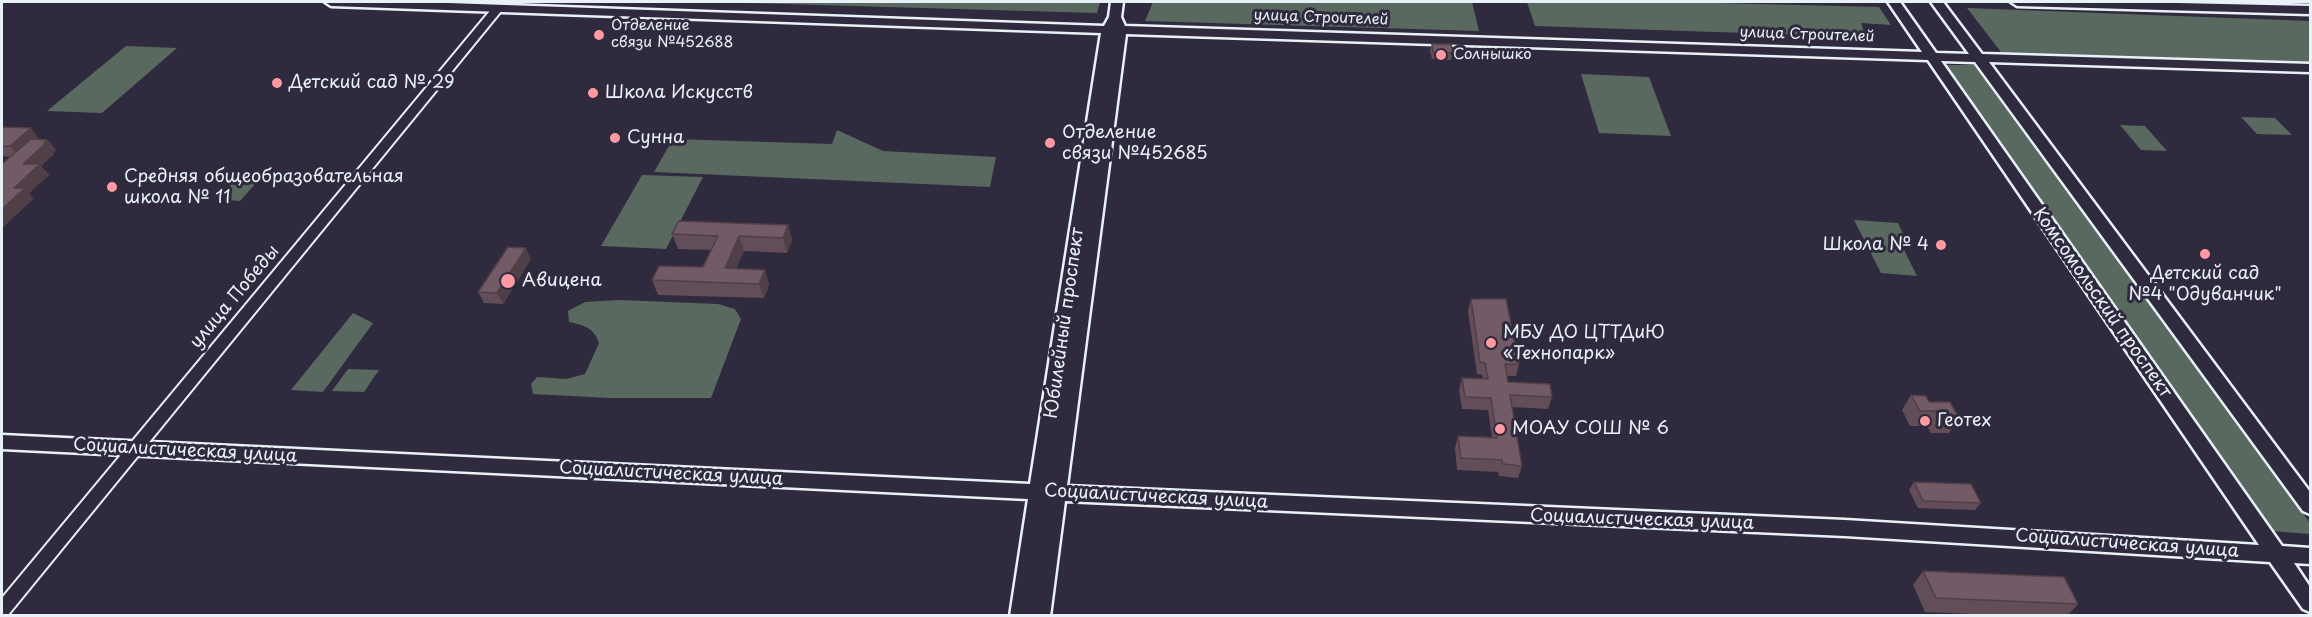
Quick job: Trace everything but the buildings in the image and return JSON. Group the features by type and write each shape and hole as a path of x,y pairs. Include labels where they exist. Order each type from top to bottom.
{"main road":[{"name":"улица Строителей","path":"331,2 1114,25 2310,68"},
{"path":"1040,615 1048,492 1117,2"},
{"name":"Комсомольский проспект","path":"1894,2 2310,603"},
{"path":"1937,2 2310,506"},
{"path":"2017,2 2310,10"},
{"name":"Социалистическая улица","path":"2,442 1845,528 2310,556"},
{"path":"1020,615 1048,492"}],"street":[{"name":"улица Победы","path":"2,610 498,8"}],"green space":[{"path":"713,2 1100,2 1097,13"},
{"path":"1153,2 1472,2 1479,31 1145,21"},
{"path":"1527,2 1678,2 1879,7 1891,25 1861,23 1866,37 1535,26"},
{"path":"1967,8 2310,21 2310,62 2004,56"},
{"path":"126,46 177,48 102,113 47,111"},
{"path":"1943,65 1974,65 2310,523 2310,534 2272,531"},
{"path":"1581,74 1649,77 1671,136 1599,133"},
{"path":"2241,117 2275,118 2292,135 2257,134"},
{"path":"2120,125 2145,126 2167,151 2141,150"},
{"path":"837,130 883,151 996,157 990,187 654,172 673,139 832,144"},
{"path":"642,175 703,177 666,249 601,246"},
{"path":"235,181 257,182 240,201 217,199"},
{"path":"1854,220 1898,223 1904,236 1897,236 1917,276 1881,273"},
{"path":"620,300 718,304 735,309 741,319 711,398 609,398 533,394 531,384 537,377 566,379 585,374 599,343 588,328 569,322 568,311 585,302"},
{"path":"353,313 373,323 323,392 291,390"},
{"path":"348,369 379,370 364,392 332,391"}],"place":[{"name":"Отделение связи №452688","path":"599,35"},
{"name":"Солнышко","path":"1441,55"},
{"name":"Детский сад № 29","path":"277,83"},
{"name":"Школа Искусств","path":"593,93"},
{"name":"Сунна","path":"615,138"},
{"name":"Отделение связи №452685","path":"1050,143"},
{"name":"Средняя общеобразовательная школа № 11","path":"112,187"},
{"name":"Школа № 4","path":"1941,245"},
{"name":"Детский сад №4 \"Одуванчик\"","path":"2205,254"},
{"name":"Авицена","path":"508,281"},
{"name":"МБУ ДО ЦТТДиЮ «Технопарк»","path":"1491,343"},
{"name":"Геотех","path":"1925,421"},
{"name":"МОАУ СОШ № 6","path":"1500,429"}]}
